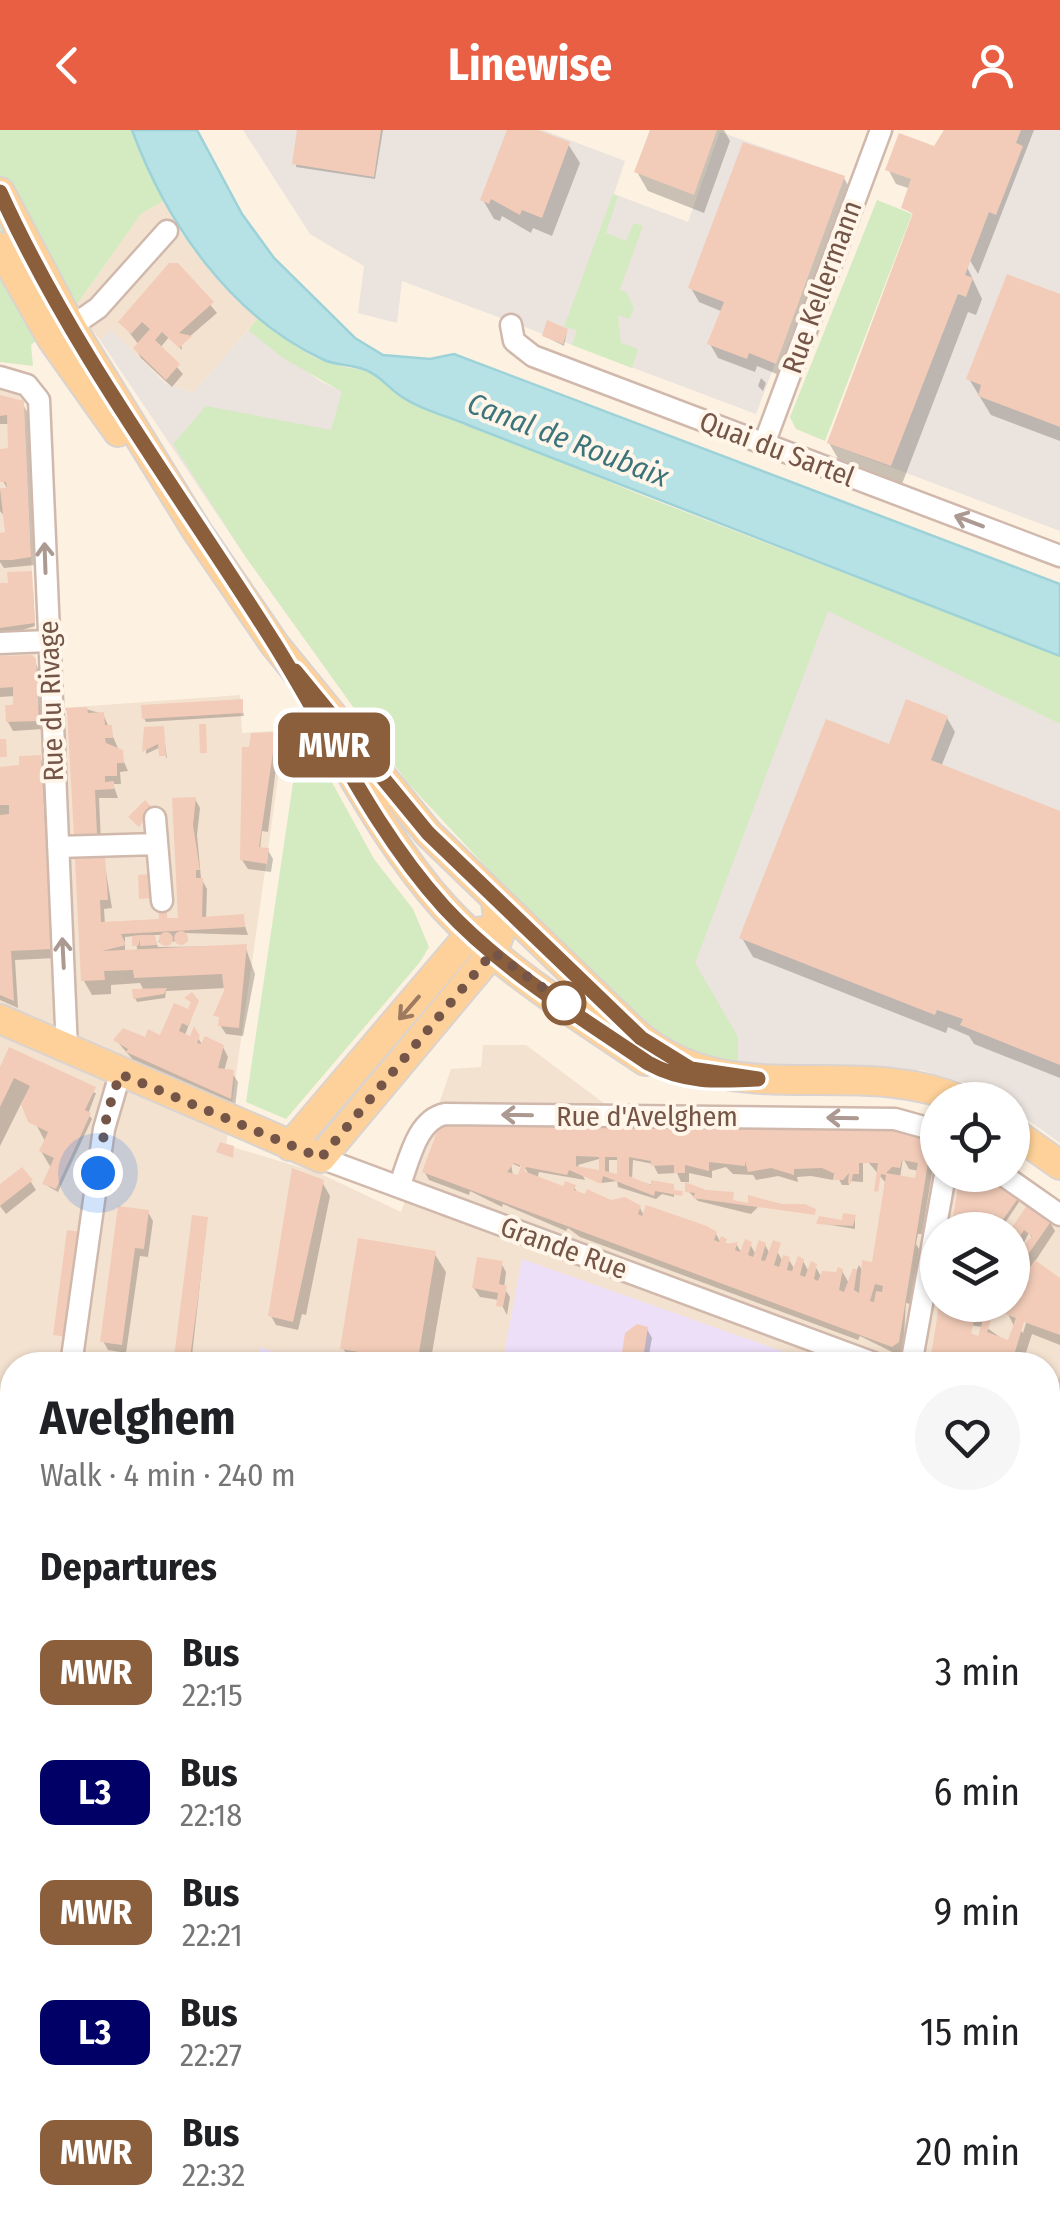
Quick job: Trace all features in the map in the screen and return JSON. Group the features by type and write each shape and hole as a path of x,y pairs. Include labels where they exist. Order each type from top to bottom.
{"main road":[{"path":"0,192 62,333"},
{"path":"0,247 275,644 406,860 488,940 661,1070 702,1081 889,1081 920,1089"},
{"path":"275,644 407,810 496,902 651,1047 704,1073"},
{"path":"333,1162 488,940 496,902"},
{"path":"488,940 646,1052 704,1073 758,1079"},
{"path":"290,1146 488,940"},
{"name":"Grande Rue","path":"0,1020 333,1162"},
{"path":"1030,1144 1060,1165"}],"street":[{"name":"Rue Kellermann","path":"764,444 880,130"},
{"path":"62,333 98,308 168,231"},
{"name":"Quai du Sartel","path":"510,324 514,341 525,353 1060,556"},
{"name":"Rue du Rivage","path":"0,377 27,385 39,400 67,1050"},
{"path":"0,643 48,641"},
{"path":"155,818 162,901"},
{"path":"58,847 158,844"},
{"path":"73,1352 104,1129 120,1074"},
{"name":"Rue d'Avelghem","path":"398,1186 422,1130 432,1118 445,1114 895,1119 920,1126"},
{"name":"Grande Rue","path":"333,1162 845,1352"},
{"path":"913,1352 942,1192"},
{"path":"1027,1192 1060,1215"}],"shaded area":[{"path":"243,130 543,130 625,161 614,194 688,222 720,132 845,176 756,414 402,281 397,323 358,313 364,266 310,234"},
{"path":"944,130 1060,130 1060,531 827,443"},
{"path":"163,201 182,234 259,317 193,393 166,383 111,331 100,340 75,307 141,214"},
{"path":"111,330 165,383 193,393 248,330 320,381 408,424 828,610 1060,724 1060,1143 1030,1121 1030,1082 962,1082 921,1070 738,1067 407,782 245,556 100,340"},
{"path":"0,389 12,389 24,399 38,705 62,708 240,695 242,733 285,730 226,1145 319,1173 401,1212 451,1069 481,1067 483,1045 526,1045 609,1107 920,1122 920,1192 1030,1192 1030,1181 1060,1201 1060,1352 0,1352"},
{"path":"522,1259 784,1352 504,1352"}],"green space":[{"path":"0,130 132,130 163,201 141,214 75,307 31,345 33,366 0,362"},
{"path":"613,194 618,196 606,233 626,241 634,223 643,226 620,289 627,293 634,309 629,319 618,315 621,343 638,349 632,368 572,345 577,330 564,327"},
{"path":"877,200 912,214 825,441 796,429 790,417"},
{"path":"259,317 309,354 373,374 397,394 641,495 1060,656 1060,724 828,611 695,963 738,1037 738,1067 694,1056 648,1029 514,897 407,782 245,556 173,444 206,406 331,430 342,392 283,358 248,330"},
{"path":"311,744 374,859 413,909 429,947 286,1119 246,1102 294,776"}],"water":[{"name":"Canal de Roubaix","path":"132,130 197,130 242,214 274,258 355,338 383,355 430,359 454,354 1060,584 1060,656 423,408 368,371 324,360 290,341 259,319 206,264 164,199"}],"building":[{"path":"297,130 381,130 374,177 292,164"},
{"path":"507,130 538,130 570,142 542,218 522,210 520,215 491,199 489,204 480,200"},
{"path":"650,130 717,130 694,195 634,172"},
{"path":"944,130 1021,130 1016,143 1023,146 996,215 989,212 965,275 973,278 966,297 958,294 891,466 827,443 913,213 901,208 911,179 885,170 899,133 934,146"},
{"path":"743,142 845,176 776,364 749,353 747,359 707,344 724,302 688,288"},
{"path":"169,263 178,263 214,302 179,333 192,336 179,348 162,332 155,340 180,364 166,380 133,348 150,329 142,322 131,334 118,322"},
{"path":"1007,274 1060,294 1060,427 978,396 981,385 966,379"},
{"path":"547,320 568,329 563,344 542,336"},
{"path":"0,395 24,401 31,557 12,560 0,560 0,533 5,532 0,488 7,488 6,482 0,482 0,449 8,448 7,415 0,416"},
{"path":"32,571 35,623 0,628 0,583 8,583 7,572"},
{"path":"32,655 36,659 39,721 6,722 5,705 13,705 13,687 0,688 0,656"},
{"path":"243,699 243,713 142,719 141,705"},
{"path":"906,699 948,716 931,760 1060,811 1060,1065 960,1025 963,1019 937,1010 935,1015 739,938 826,719 889,744"},
{"path":"87,707 88,713 104,712 105,725 112,725 113,738 105,738 106,743 123,750 124,763 117,763 117,776 105,776 105,782 114,781 114,789 95,790 97,834 74,836 67,711 62,708"},
{"path":"199,724 206,724 207,753 200,753"},
{"path":"164,726 166,756 159,756 158,744 142,752 144,727"},
{"path":"276,732 259,847 269,848 267,864 240,860 242,747 249,747 251,733"},
{"path":"0,739 6,739 7,757 0,757"},
{"path":"41,755 52,949 11,951 14,1001 0,995 0,815 9,814 9,805 0,805 0,767 19,765 19,756"},
{"path":"196,797 193,825 200,870 196,870 196,878 203,878 202,917 244,914 245,927 121,934 126,945 102,951 247,944 239,1028 218,1026 219,1017 213,1016 224,991 222,974 134,978 133,970 104,971 105,980 81,981 75,859 105,857 108,900 100,900 101,922 159,919 158,908 167,908 167,918 178,918 172,798"},
{"path":"145,800 153,808 139,827 128,817"},
{"path":"153,874 154,898 139,899 138,875"},
{"path":"181,931 188,938 181,945 174,938"},
{"path":"166,932 173,939 166,946 159,939"},
{"path":"155,935 157,945 140,946 140,940 138,946 132,946 132,936"},
{"path":"167,988 164,994 133,999 132,989"},
{"path":"192,992 199,1001 188,1026 182,1023 179,1031 190,1036 194,1026 200,1036 197,1043 201,1044 205,1036 224,1045 218,1068 234,1070 231,1099 126,1052 128,1049 113,1040 123,1028 145,1037 148,1029 160,1035 174,1003 188,1009 191,1002 184,998"},
{"path":"9,1047 96,1087 85,1110 91,1113 56,1189 42,1184 54,1158 39,1151 48,1132 28,1122 21,1104 30,1086 14,1078 0,1107 0,1067"},
{"path":"439,1126 893,1130 920,1136 920,1192 923,1192 899,1342 892,1347 422,1172","holes":["576,1156 599,1157 599,1170 576,1166","605,1157 617,1157 617,1174 605,1171","629,1157 651,1161 651,1166 674,1165 674,1173 685,1173 685,1165 709,1171 709,1162 745,1166 745,1161 748,1172 771,1168 794,1175 794,1169 822,1168 835,1174 834,1180 843,1180 849,1173 851,1184 853,1174 859,1174 859,1163 878,1163 874,1191 878,1192 881,1174 886,1175 872,1262 862,1260 859,1293 854,1290 857,1270 853,1268 844,1292 839,1290 843,1269 838,1267 836,1272 822,1271 818,1281 814,1279 817,1264 811,1261 805,1277 800,1275 804,1259 798,1256 792,1271 787,1270 790,1257 783,1255 779,1267 774,1265 781,1243 773,1240 765,1261 761,1260 766,1243 759,1240 753,1257 748,1255 752,1242 745,1239 740,1252 735,1250 738,1242 725,1244 727,1239 721,1236 719,1242 714,1240 717,1232 707,1226 646,1205 642,1216 638,1214 641,1206 625,1197 611,1200 587,1189 585,1194 574,1190 576,1185 565,1181 563,1186 524,1171 526,1167 567,1175 569,1170 601,1184 603,1176 654,1196 655,1191 682,1196 683,1191 674,1190 674,1184 651,1180 651,1185 629,1176","902,1160 918,1163 915,1178 886,1173 892,1167 900,1168","514,1163 521,1166 518,1175 507,1172","875,1284 883,1286 882,1292 876,1291 874,1302 870,1301"]},
{"path":"220,1142 234,1146 233,1158 216,1152"},
{"path":"22,1167 33,1180 0,1206 0,1184"},
{"path":"292,1168 324,1180 293,1322 268,1316"},
{"path":"685,1182 706,1190 734,1192 733,1200 748,1203 748,1195 782,1204 805,1204 816,1209 815,1215 693,1198 695,1193 685,1192"},
{"path":"957,1192 1012,1192 1019,1197 1008,1212 954,1212"},
{"path":"1028,1204 1052,1220 1030,1252 1030,1212 1022,1212"},
{"path":"118,1206 149,1210 144,1249 135,1248 122,1345 100,1342"},
{"path":"843,1213 856,1215 853,1226 816,1224 819,1216 842,1220"},
{"path":"192,1215 208,1217 191,1352 175,1352"},
{"path":"67,1230 81,1232 67,1337 53,1335"},
{"path":"358,1238 436,1251 419,1352 340,1349"},
{"path":"477,1257 503,1261 499,1284 507,1286 503,1307 496,1306 498,1293 472,1288"},
{"path":"1035,1260 1060,1278 1060,1335 1024,1322 1030,1322 1030,1267"},
{"path":"936,1322 974,1322 971,1333 978,1336 982,1322 991,1322 987,1332 1008,1340 1015,1322 1024,1322 1015,1352 932,1352"},
{"path":"637,1324 648,1327 644,1352 622,1352 625,1333"}],"bus line":[{"name":"MWR","path":"0,192 72,328 197,531 275,644 406,860 446,910 493,952 648,1063 673,1075 702,1081 758,1079 704,1073 651,1047 428,833 295,671"}],"route":[{"path":"98,1173 107,1114 120,1074 321,1158 462,994 493,952 564,1003"}]}
